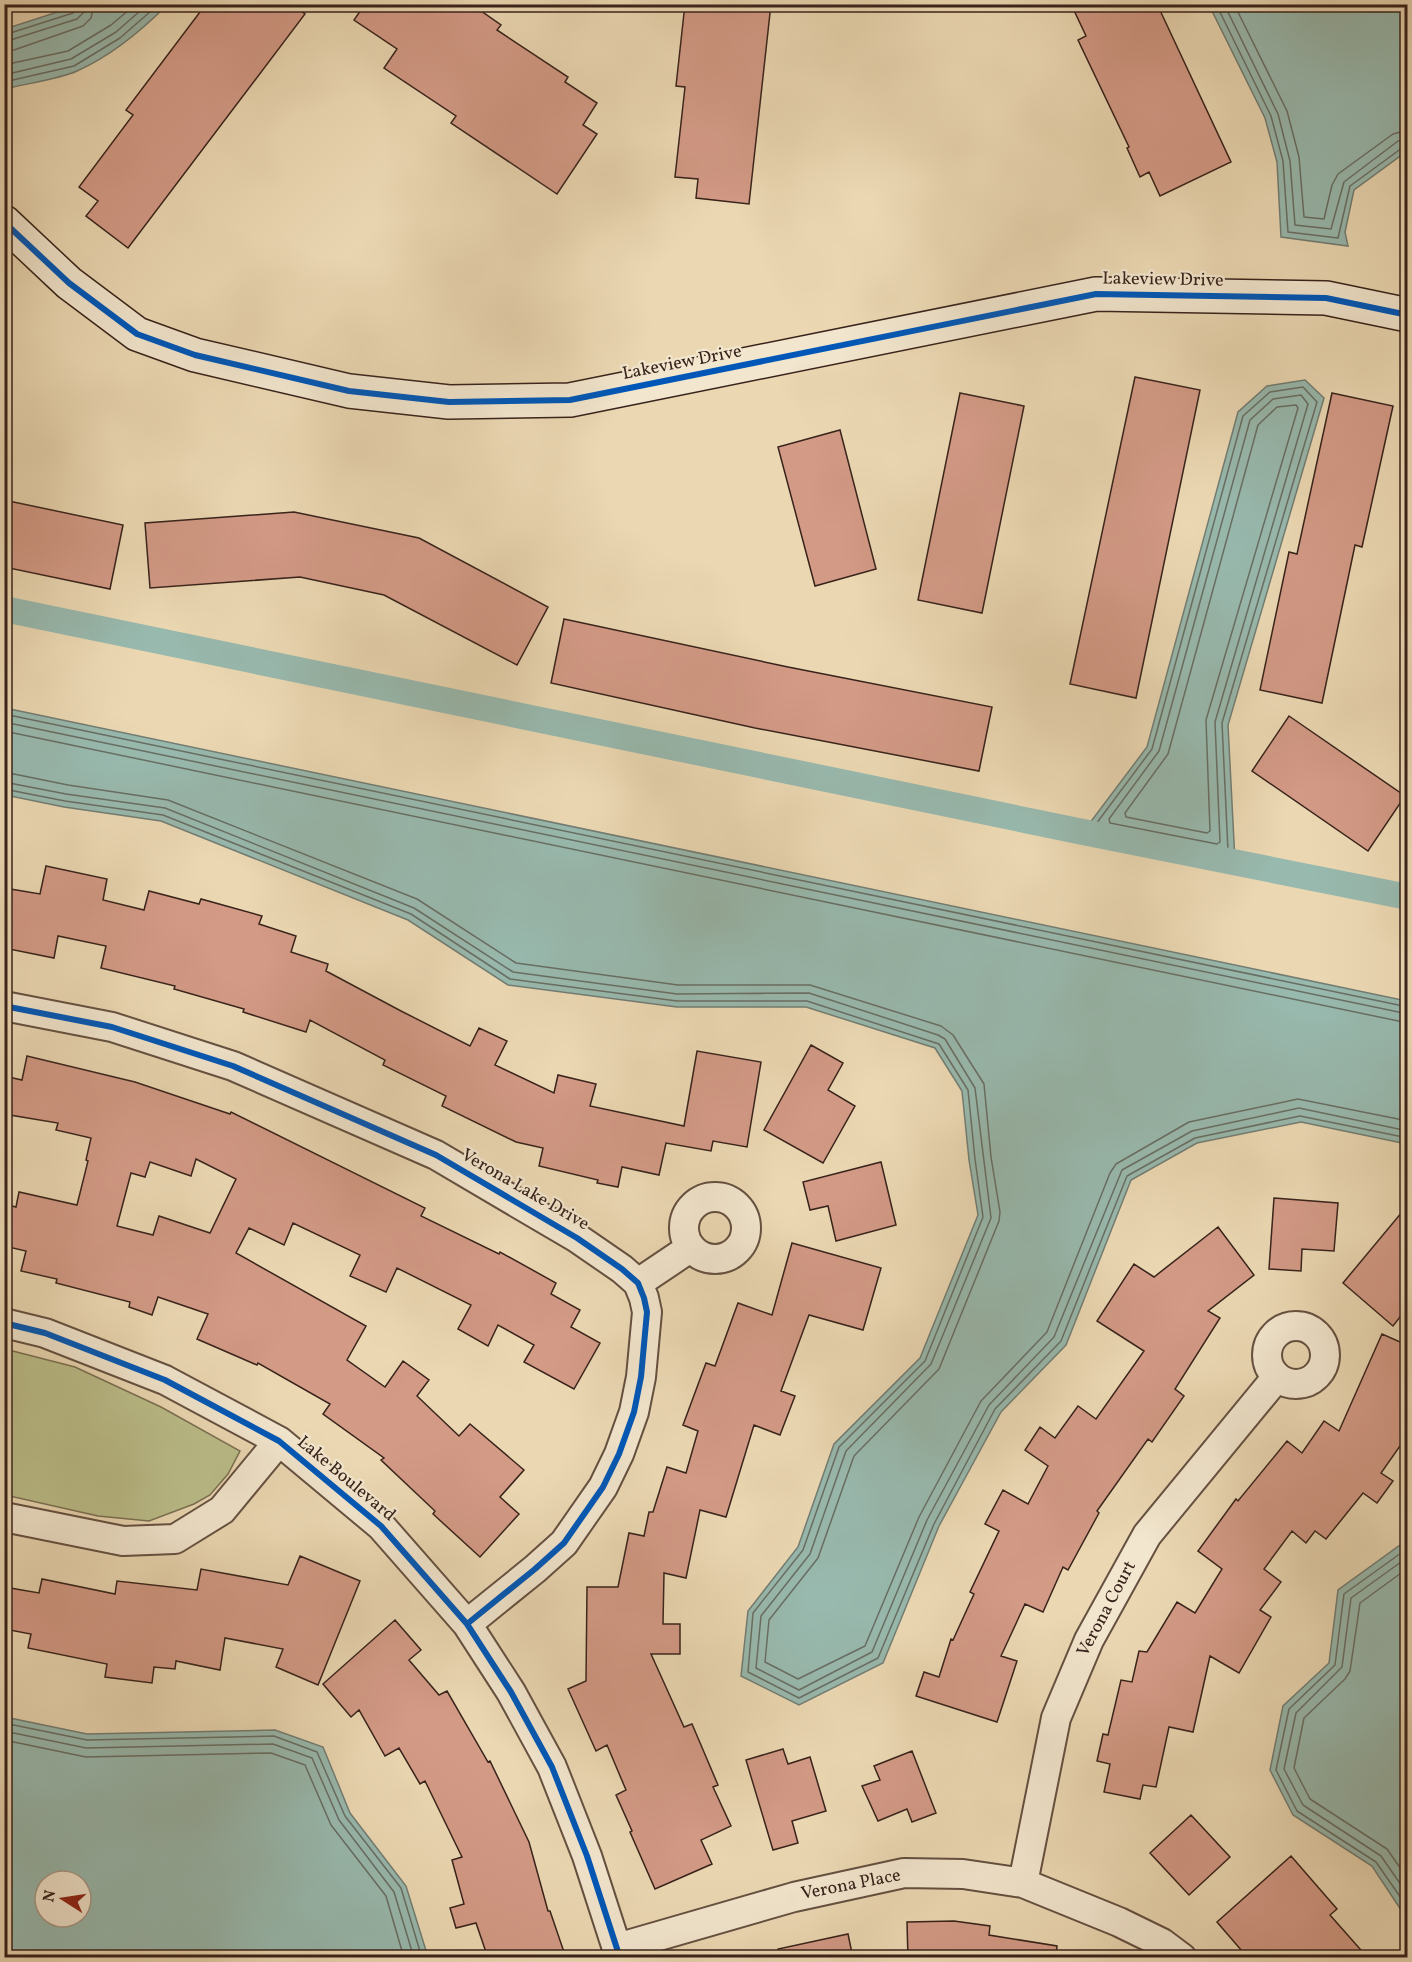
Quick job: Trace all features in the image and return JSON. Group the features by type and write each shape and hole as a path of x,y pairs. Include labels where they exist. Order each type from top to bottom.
{"street":[{"name":"Lakeview Drive","path":"4,222 69,283 137,334 195,355 349,392 449,402 570,400 1096,294 1326,298 1407,315"},
{"name":"Verona Lake Drive","path":"4,1006 112,1027 233,1066 436,1155 577,1238 638,1283"},
{"path":"467,1624 564,1543 603,1487 619,1454 634,1412 641,1377 647,1312 638,1283 690,1248"},
{"name":"Lake Boulevard","path":"4,1323 45,1333 165,1380 279,1441 381,1526 467,1624 511,1692 552,1767 587,1856 619,1953"},
{"name":"Verona Court","path":"1023,1883 1056,1718 1089,1640 1147,1535 1276,1377"},
{"name":"Lake Boulevard","path":"4,1517 123,1541 175,1539 222,1510 279,1441"},
{"name":"Verona Place","path":"619,1953 794,1897 904,1873 963,1874 1023,1883 1162,1942 1182,1958"}],"green space":[{"path":"5,1349 75,1367 161,1407 240,1451 228,1474 210,1495 194,1504 149,1521 98,1516 5,1495"}],"water":[{"path":"79,5 167,5 125,42 90,65 61,76 5,89 5,29"},
{"path":"1209,5 1407,5 1407,151 1354,190 1345,232 1348,246 1281,237 1277,162 1265,118"},
{"path":"1305,380 1324,398 1228,725 1235,861 1083,832 1147,747 1238,412 1267,386"},
{"path":"5,708 1407,1001 1407,1144 1301,1122 1197,1143 1131,1180 1066,1345 1001,1412 939,1526 883,1663 799,1705 741,1676 748,1611 798,1547 834,1444 920,1358 978,1215 969,1160 962,1091 935,1048 806,1007 677,1007 508,985 408,920 161,821 64,807 5,795"},
{"path":"1407,1540 1407,1919 1372,1866 1293,1815 1270,1770 1283,1706 1329,1663 1338,1590"},
{"path":"5,1717 87,1734 275,1730 323,1747 350,1813 406,1886 428,1957 5,1957"}],"building":[{"path":"206,4 292,4 305,14 128,248 86,216 98,201 79,187 133,115 126,110"},
{"path":"365,4 471,4 501,25 497,30 568,77 565,82 597,103 583,125 597,134 557,194 451,123 456,116 384,68 397,49 354,20"},
{"path":"685,4 771,4 749,204 696,198 698,179 675,177 685,87 676,86"},
{"path":"1071,4 1157,4 1231,162 1160,196 1149,172 1140,177 1127,148 1129,147 1078,40 1086,36"},
{"path":"1135,377 1200,390 1136,698 1070,684"},
{"path":"960,393 1024,406 982,613 918,600"},
{"path":"1332,393 1393,406 1362,547 1355,545 1322,703 1260,690 1289,552 1297,554"},
{"path":"840,430 876,569 815,586 778,447"},
{"path":"4,500 123,525 110,589 4,567"},
{"path":"294,512 419,538 548,607 517,665 384,595 300,577 150,588 145,523"},
{"path":"564,619 788,667 992,707 979,771 755,728 551,683"},
{"path":"1289,716 1405,796 1368,851 1252,771"},
{"path":"46,866 107,879 103,900 144,910 149,891 199,904 201,899 262,916 259,924 296,936 291,952 328,964 326,971 401,1011 470,1046 479,1028 507,1041 495,1065 554,1093 558,1075 596,1084 590,1106 684,1126 697,1051 761,1062 747,1147 713,1141 711,1151 666,1143 659,1175 622,1167 618,1187 539,1166 543,1148 516,1142 442,1106 446,1096 383,1065 385,1060 310,1020 306,1032 243,1012 244,1009 174,989 175,986 101,968 106,946 58,936 54,958 4,948 4,888 40,894"},
{"path":"811,1045 843,1063 828,1090 855,1106 823,1163 764,1130"},
{"path":"27,1056 135,1082 230,1114 231,1112 425,1208 421,1216 499,1254 500,1252 556,1283 551,1294 580,1310 571,1327 600,1343 574,1389 524,1362 534,1345 498,1325 488,1346 458,1329 471,1305 397,1268 386,1292 350,1276 360,1255 293,1223 284,1245 249,1228 236,1253 366,1326 347,1360 385,1387 403,1361 429,1380 417,1396 459,1436 470,1424 524,1470 500,1497 519,1514 480,1557 433,1514 435,1511 381,1460 384,1458 323,1414 330,1404 258,1363 257,1365 197,1339 208,1314 158,1297 152,1315 129,1307 130,1302 56,1283 57,1279 21,1271 26,1251 4,1246 4,1204 16,1207 19,1192 77,1205 91,1138 56,1130 58,1123 4,1114 4,1076 22,1080","holes":["196,1159 236,1179 210,1233 159,1216 153,1235 117,1226 131,1173 145,1177 150,1162 191,1176"]},
{"path":"881,1162 896,1225 836,1241 828,1206 810,1210 803,1182"},
{"path":"1274,1198 1338,1203 1334,1251 1302,1249 1301,1271 1269,1269"},
{"path":"1407,1206 1407,1308 1393,1326 1343,1283"},
{"path":"1218,1227 1254,1275 1208,1311 1220,1318 1175,1389 1184,1396 1152,1442 1148,1439 1097,1511 1099,1513 1068,1570 1063,1567 1043,1612 1025,1604 1001,1656 1017,1661 997,1722 916,1696 924,1672 939,1677 951,1639 953,1640 974,1594 970,1592 999,1531 985,1524 1003,1490 1028,1504 1048,1466 1025,1450 1040,1427 1055,1438 1078,1406 1096,1419 1144,1351 1097,1321 1134,1264 1154,1277"},
{"path":"792,1243 881,1268 863,1330 809,1315 781,1391 795,1396 780,1435 754,1425 726,1517 700,1510 686,1578 664,1573 663,1624 680,1624 680,1654 651,1654 684,1727 692,1724 718,1785 713,1787 731,1826 701,1840 712,1864 655,1889 616,1795 626,1790 607,1745 596,1751 568,1689 586,1681 587,1587 618,1587 629,1533 644,1536 649,1512 653,1512 667,1467 686,1473 698,1431 683,1425 706,1363 715,1366 738,1303 772,1315"},
{"path":"1382,1334 1407,1345 1407,1436 1381,1473 1393,1481 1377,1503 1363,1493 1326,1539 1315,1531 1306,1543 1292,1531 1264,1569 1281,1582 1260,1610 1271,1617 1239,1673 1210,1656 1193,1732 1169,1727 1156,1787 1143,1785 1140,1799 1104,1792 1110,1764 1097,1761 1103,1734 1108,1735 1121,1680 1132,1682 1139,1651 1147,1652 1177,1602 1195,1613 1222,1569 1198,1551 1236,1499 1238,1501 1287,1441 1302,1453 1324,1421 1339,1431"},
{"path":"300,1556 360,1581 318,1685 276,1667 283,1649 225,1638 220,1670 176,1661 175,1669 154,1667 152,1683 105,1677 107,1664 28,1648 31,1634 4,1629 4,1587 39,1593 42,1579 115,1594 117,1581 197,1590 201,1569 288,1585"},
{"path":"395,1620 421,1650 409,1660 439,1695 447,1691 488,1762 490,1761 529,1842 548,1911 550,1911 566,1958 488,1958 476,1923 456,1928 450,1908 464,1904 452,1860 462,1857 425,1781 420,1784 399,1748 385,1756 359,1710 351,1717 323,1684"},
{"path":"783,1749 788,1764 810,1757 826,1811 792,1821 798,1843 773,1850 746,1760"},
{"path":"912,1751 936,1813 912,1822 907,1809 878,1821 862,1786 880,1780 874,1766"},
{"path":"1191,1815 1230,1857 1189,1895 1150,1853"},
{"path":"1291,1856 1337,1909 1330,1915 1368,1958 1248,1958 1217,1922"},
{"path":"954,1921 990,1926 989,1935 1057,1946 1056,1958 908,1958 907,1922"},
{"path":"848,1934 853,1958 779,1958 778,1949"}],"waterway":[{"path":"4,609 1408,897"}],"cycle path":[{"path":"4,222 69,283 137,334 195,355 349,391 449,402 570,400 1096,294 1326,298 1408,315"},
{"path":"4,1006 112,1027 233,1066 436,1155 577,1238 638,1283 647,1312 641,1377 634,1412 619,1454 603,1487 564,1543 467,1624"},
{"path":"4,1323 45,1333 165,1380 279,1441 381,1526 467,1624 511,1692 552,1767 587,1856 620,1958"}]}
